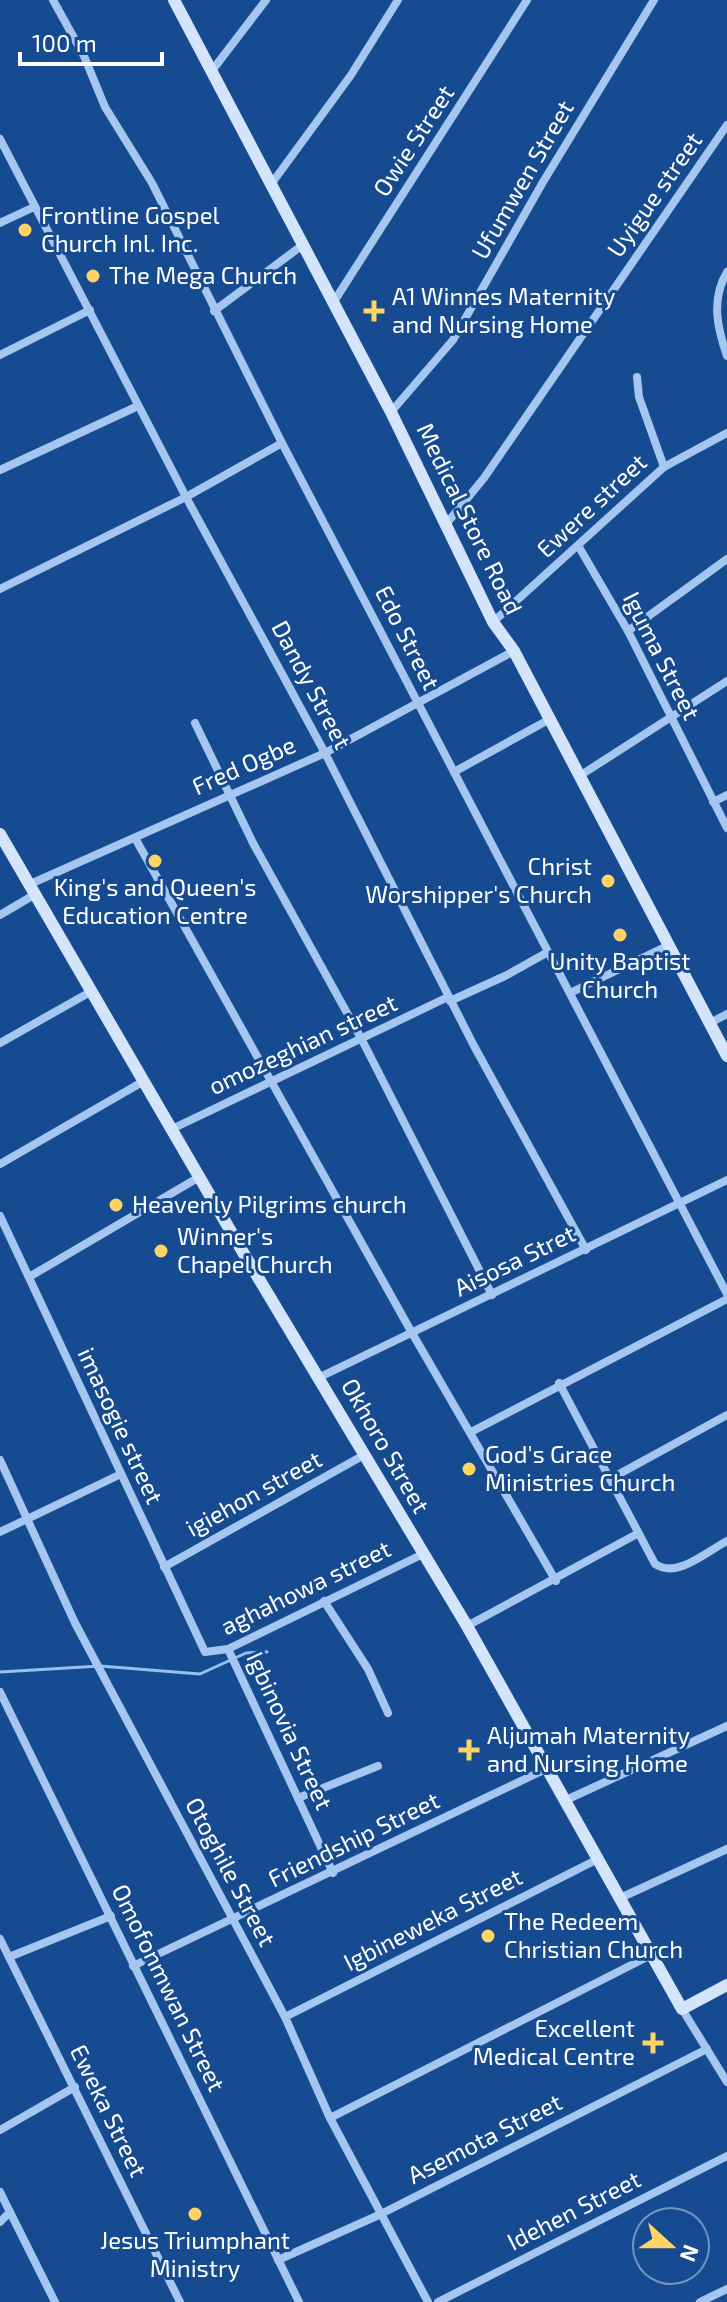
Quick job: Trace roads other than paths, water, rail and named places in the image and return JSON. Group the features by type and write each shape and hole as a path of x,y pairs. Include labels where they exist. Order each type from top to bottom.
{"street":[{"name":"Edo Street","path":"53,0 84,56 105,107 152,183 282,443 727,1296"},
{"name":"Medical Store Road","path":"174,0 391,412 493,622 514,651 528,684 581,775 727,1056"},
{"path":"210,72 266,0"},
{"path":"272,183 351,75 398,0"},
{"name":"Owie Street","path":"333,303 527,0"},
{"name":"Ufumwen Street","path":"391,412 453,340 654,0"},
{"name":"Uyigue street","path":"447,523 484,478 727,125"},
{"name":"Dandy Street","path":"0,139 186,497 325,753 449,999 586,1250"},
{"path":"0,223 34,207"},
{"path":"214,311 304,244"},
{"path":"727,272 716,295 719,335 727,356"},
{"path":"716,295 727,293"},
{"path":"0,355 90,310"},
{"path":"637,377 639,397 664,467"},
{"path":"0,470 138,406"},
{"name":"Ewere street","path":"493,622 664,467 727,433"},
{"path":"0,589 186,497 282,443"},
{"name":"Iguma Street","path":"579,547 628,631 727,828"},
{"path":"628,631 727,559"},
{"name":"Fred Ogbe","path":"0,915 31,890 231,793 325,753 514,651"},
{"path":"581,775 727,681"},
{"path":"454,772 550,719"},
{"path":"195,723 253,843 362,1040 492,1295"},
{"path":"713,802 727,795"},
{"name":"Okhoro Street","path":"0,834 467,1626 654,1954 682,2009 727,2082"},
{"path":"135,838 412,1333 556,1581"},
{"path":"570,993 669,945"},
{"name":"omozeghian street","path":"174,1128 548,952"},
{"path":"0,1043 92,991"},
{"path":"710,1023 727,1014"},
{"path":"0,1164 144,1081"},
{"path":"29,1277 201,1176"},
{"name":"Aisosa Stret","path":"320,1377 727,1180"},
{"name":"imasogie street","path":"0,1216 205,1652"},
{"path":"471,1432 727,1296"},
{"path":"559,1383 655,1564 663,1570 674,1570 727,1541"},
{"path":"610,1479 727,1415"},
{"name":"igiehon street","path":"164,1567 364,1455"},
{"name":"Otoghile Street","path":"0,1460 75,1623 285,2017 330,2118 428,2302"},
{"path":"0,1532 121,1474"},
{"path":"467,1626 556,1581 637,1534"},
{"name":"aghahowa street","path":"205,1652 228,1649 423,1554"},
{"path":"324,1601 368,1669 388,1713"},
{"name":"Igbinovia Street","path":"228,1649 333,1873"},
{"name":"Omofonmwan Street","path":"0,1692 299,2302"},
{"path":"566,1800 727,1726"},
{"path":"298,1798 378,1766"},
{"name":"Friendship Street","path":"133,1966 232,1922 548,1768"},
{"path":"620,1898 727,1849"},
{"name":"Igbineweka Street","path":"285,2017 598,1859"},
{"path":"9,1957 111,1916"},
{"name":"Eweka Street","path":"0,1939 180,2302"},
{"path":"330,2118 654,1954"},
{"path":"682,2009 727,1985"},
{"name":"Asemota Street","path":"278,2260 379,2215 707,2049"},
{"path":"0,2130 75,2087"},
{"name":"Idehen Street","path":"438,2302 727,2156"},
{"path":"0,2192 55,2302"},
{"path":"0,2222 10,2212"},
{"path":"700,2302 727,2289"}],"waterway":[{"path":"0,1672 100,1666 200,1674 246,1653 267,1652"}],"place":[{"name":"Frontline Gospel Church Inl. Inc.","path":"25,230"},
{"name":"The Mega Church","path":"93,276"},
{"name":"A1 Winnes Maternity and Nursing Home","path":"374,311"},
{"name":"King's and Queen's Education Centre","path":"155,861"},
{"name":"Christ Worshipper's Church","path":"608,881"},
{"name":"Unity Baptist Church","path":"620,935"},
{"name":"Heavenly Pilgrims church","path":"116,1205"},
{"name":"Winner's Chapel Church","path":"161,1251"},
{"name":"God's Grace Ministries Church","path":"469,1469"},
{"name":"Aljumah Maternity and Nursing Home","path":"469,1750"},
{"name":"The Redeem Christian Church","path":"488,1936"},
{"name":"Excellent Medical Centre","path":"653,2043"},
{"name":"Jesus Triumphant Ministry","path":"195,2214"}]}
